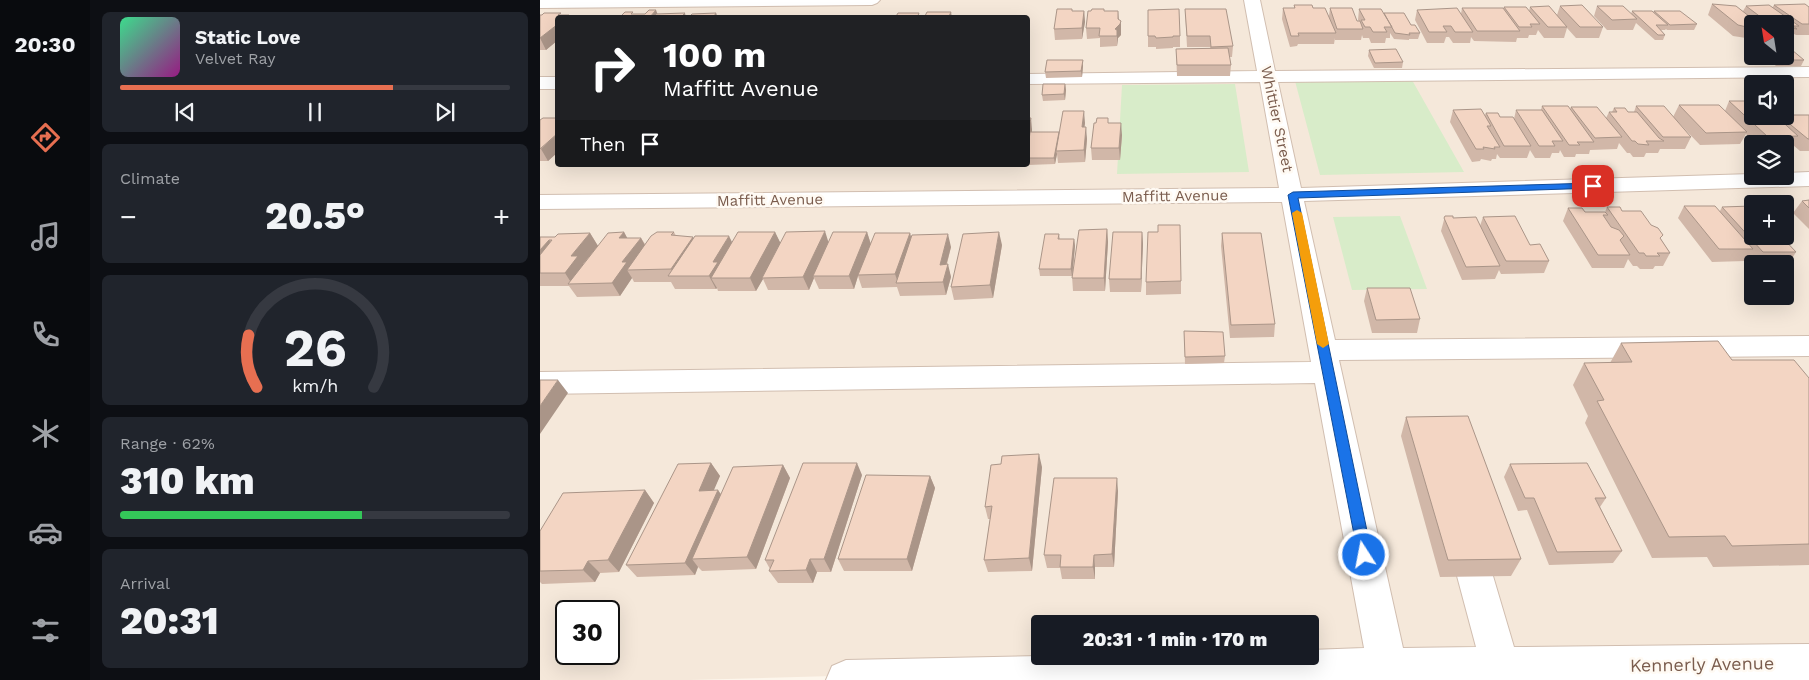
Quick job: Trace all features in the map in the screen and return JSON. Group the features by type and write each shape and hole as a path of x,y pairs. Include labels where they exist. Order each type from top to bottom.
{"street":[{"path":"540,3 872,0"},
{"name":"Whittier Street","path":"1252,0 1293,195 1388,674"},
{"path":"1030,79 1809,72"},
{"path":"540,83 555,83"},
{"name":"Maffitt Avenue","path":"540,202 1293,195 1809,179"},
{"path":"540,384 1809,346"},
{"path":"1475,576 1500,666"},
{"name":"Kennerly Avenue","path":"846,680 1388,674 1500,666 1793,669"}],"shaded area":[{"path":"540,0 1809,0 1809,680 1407,660 1319,662 1319,615 1031,615 1031,665 1228,665 690,680 540,680"}],"green space":[{"path":"1412,80 1464,172 1320,175 1295,81"},
{"path":"1235,84 1249,172 1117,174 1122,85"},
{"path":"1400,216 1427,289 1352,290 1333,217"}],"building":[{"path":"1712,4 1736,6 1748,15 1744,15 1744,26 1738,25"},
{"path":"1805,4 1809,7 1809,24 1802,24 1794,19 1794,15 1789,15 1774,5"},
{"path":"1294,5 1312,5 1313,8 1325,8 1336,33 1298,33 1299,36 1291,36 1283,8 1295,8"},
{"path":"1582,5 1603,27 1580,27 1560,6"},
{"path":"1769,5 1783,15 1758,15 1746,6"},
{"path":"1549,6 1567,27 1548,27 1530,7"},
{"path":"1597,6 1623,6 1637,19 1612,20"},
{"path":"1504,7 1526,7 1540,24 1530,24 1532,27 1519,27"},
{"path":"1330,8 1352,8 1357,21 1360,21 1363,29 1337,29"},
{"path":"1457,8 1473,32 1455,32 1451,26 1443,26 1447,32 1429,32 1417,10"},
{"path":"1462,8 1503,8 1520,31 1477,31"},
{"path":"1057,9 1084,11 1082,28 1054,29"},
{"path":"1092,9 1118,11 1118,19 1121,21 1115,29 1117,30 1117,36 1099,36 1100,28 1086,28 1088,11"},
{"path":"1179,9 1180,36 1156,38 1155,36 1148,36 1148,10"},
{"path":"1185,9 1226,9 1233,46 1211,47 1210,36 1187,36"},
{"path":"1359,9 1381,9 1392,27 1384,27 1387,32 1373,32 1370,27 1365,27 1361,20 1365,20"},
{"path":"649,10 656,10 652,15 622,15 625,12 645,14"},
{"path":"1632,11 1652,11 1668,25 1656,25 1665,35 1658,35"},
{"path":"1654,11 1680,11 1697,24 1670,25"},
{"path":"927,12 951,12 950,15 926,15"},
{"path":"544,13 561,13 555,15 555,26 540,38 540,15"},
{"path":"685,13 683,15 656,14"},
{"path":"716,13 715,15 692,14"},
{"path":"898,13 919,13 918,15 897,15"},
{"path":"1384,13 1404,13 1411,25 1415,25 1420,33 1409,33 1410,35 1395,33"},
{"path":"1228,48 1231,65 1177,65 1176,49"},
{"path":"1396,49 1403,62 1375,63 1369,50"},
{"path":"1794,52 1804,60 1794,60"},
{"path":"1047,60 1083,60 1081,71 1045,72"},
{"path":"1043,84 1065,84 1064,94 1042,95"},
{"path":"1729,101 1744,101 1744,115"},
{"path":"1679,105 1719,105 1747,132 1706,133"},
{"path":"1542,106 1568,106 1594,142 1577,142 1580,145 1569,145"},
{"path":"1636,106 1664,106 1691,137 1663,137"},
{"path":"1571,107 1597,107 1622,137 1595,138"},
{"path":"1614,108 1625,108 1628,112 1637,112 1659,138 1664,141 1646,141 1649,145 1638,144 1632,141 1609,112 1617,112"},
{"path":"1481,109 1491,126 1487,126 1500,147 1494,147 1495,149 1483,147 1484,149 1476,149 1453,110"},
{"path":"1516,110 1542,110 1563,141 1552,141 1555,146 1539,146"},
{"path":"1063,111 1084,111 1082,127 1086,127 1084,150 1056,151"},
{"path":"1486,113 1498,113 1500,117 1513,117 1531,146 1504,146"},
{"path":"1794,115 1809,115 1808,139 1791,125 1794,125"},
{"path":"543,118 555,118 555,136 540,149 540,120"},
{"path":"1097,118 1108,118 1108,123 1121,123 1119,148 1091,148 1094,123 1096,123"},
{"path":"1755,125 1786,125 1798,136 1794,135 1766,135"},
{"path":"1030,132 1059,132 1054,158 1030,158"},
{"path":"1809,200 1809,208 1802,201"},
{"path":"1684,206 1715,206 1744,239 1744,245 1749,245 1753,249 1719,249"},
{"path":"1744,206 1744,231 1722,207"},
{"path":"1607,207 1620,207 1622,211 1641,211 1651,225 1658,228 1663,235 1660,238 1670,253 1657,253 1660,256 1646,256 1644,253 1639,253"},
{"path":"1568,208 1582,208 1585,212 1605,212 1608,215 1603,215 1611,227 1619,230 1624,236 1620,240 1630,255 1598,255"},
{"path":"1445,216 1453,216 1453,218 1476,217 1500,266 1466,267 1444,218"},
{"path":"1515,216 1530,245 1540,244 1549,261 1506,261 1483,217"},
{"path":"1158,225 1180,225 1181,281 1146,282 1148,232 1158,232"},
{"path":"1107,229 1104,278 1072,278 1079,230"},
{"path":"825,231 803,277 762,278 786,232"},
{"path":"624,232 619,238 641,238 622,262 627,262 612,283 568,284 608,233"},
{"path":"657,232 674,232 671,235 693,237 671,269 627,270 651,236"},
{"path":"738,232 775,232 750,278 711,278"},
{"path":"833,232 867,232 849,276 813,276"},
{"path":"999,232 990,285 951,287 963,234"},
{"path":"1113,232 1142,232 1141,279 1109,279"},
{"path":"590,233 571,256 578,256 565,273 540,273 540,255 552,240 549,240 540,250 540,237 555,237 558,234"},
{"path":"875,233 910,233 895,274 858,275"},
{"path":"1222,233 1261,233 1275,324 1231,325"},
{"path":"948,234 940,265 948,264 943,282 896,283 912,235"},
{"path":"1045,234 1059,234 1058,239 1074,239 1071,269 1039,269"},
{"path":"695,236 729,236 713,262 718,262 709,276 668,276"},
{"path":"1757,245 1789,245 1796,252 1763,252"},
{"path":"1367,288 1410,288 1420,319 1376,320"},
{"path":"1184,331 1223,332 1225,356 1185,357"},
{"path":"1718,341 1732,360 1794,360 1809,378 1809,544 1732,546 1725,536 1669,537 1597,401 1604,400 1584,363 1632,362 1621,343"},
{"path":"540,380 558,380 540,406"},
{"path":"1468,416 1521,559 1448,560 1406,417"},
{"path":"1039,454 1029,558 984,560 992,506 985,507 991,465 1001,464 1002,456"},
{"path":"711,463 699,491 718,490 685,563 626,565 678,464"},
{"path":"803,463 857,463 824,559 810,559 806,570 769,571 774,560 765,560"},
{"path":"1587,463 1606,498 1595,498 1622,551 1557,552 1534,498 1525,498 1510,464"},
{"path":"783,465 747,557 692,559 733,467"},
{"path":"866,475 930,476 907,559 838,559"},
{"path":"1054,478 1117,478 1112,554 1094,555 1093,567 1060,567 1061,555 1044,555"},
{"path":"645,490 608,560 588,561 583,570 540,571 540,531 563,493"}],"slow traffic":[{"path":"1297,213 1323,344"}],"route":[{"path":"1364,555 1293,195 1593,186"}]}
